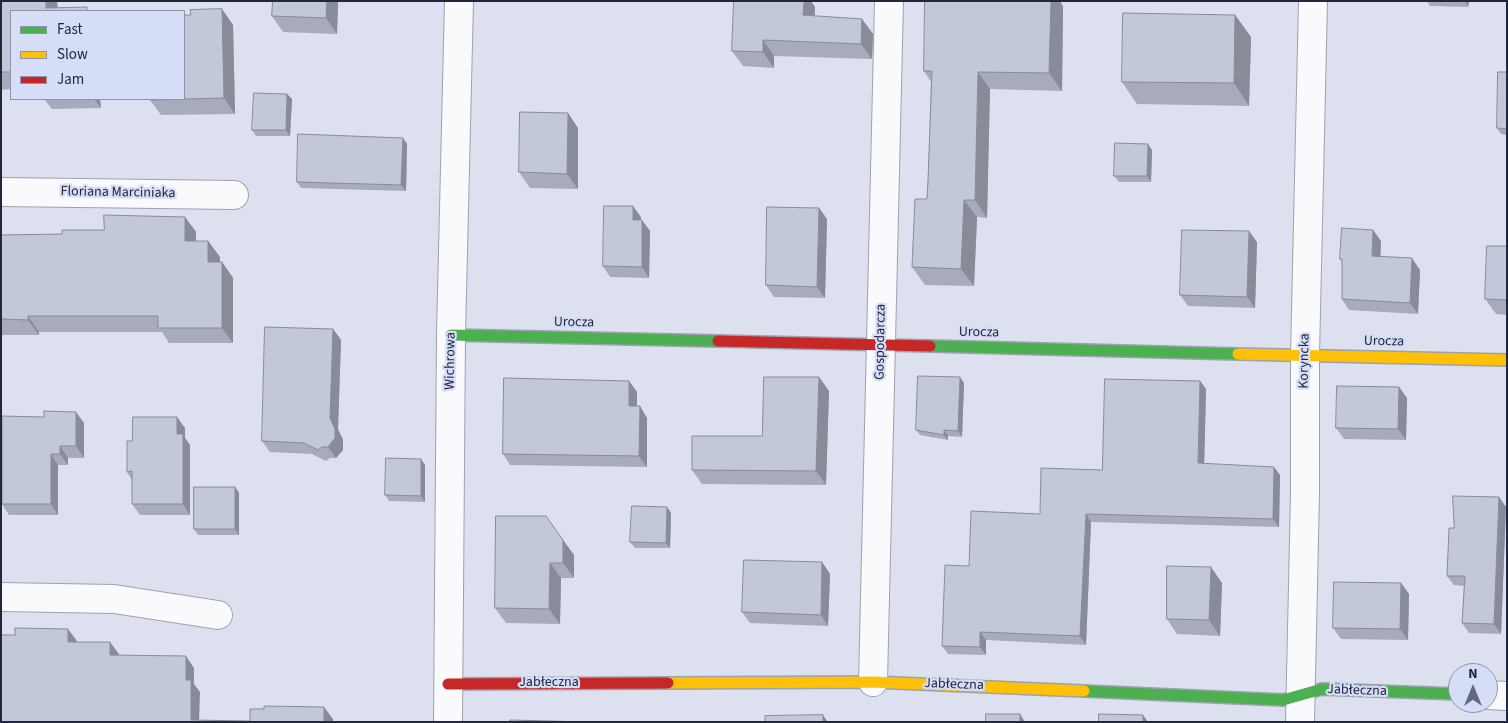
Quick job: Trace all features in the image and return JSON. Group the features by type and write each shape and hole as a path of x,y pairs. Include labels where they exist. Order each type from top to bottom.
{"street":[{"name":"Wichrowa","path":"448,722 451,335 459,1"},
{"name":"Gospodarcza","path":"873,682 889,1"},
{"name":"Koryncka","path":"1300,708 1313,1"},
{"name":"Floriana Marciniaka","path":"1,192 234,195"},
{"name":"Urocza","path":"451,335 1507,360"},
{"path":"1,597 114,599 218,616"},
{"name":"Jabłeczna","path":"448,684 873,682 1283,700 1300,708 1322,689 1448,694"}],"building":[{"path":"1,1 46,1 46,8 87,7 87,10 10,10 10,72 1,72"},
{"path":"273,1 327,1 326,18 272,16"},
{"path":"734,1 804,1 803,15 862,19 861,44 763,40 763,52 732,51"},
{"path":"925,1 1051,1 1049,73 978,72 975,200 964,200 961,269 912,267 915,199 927,199 928,181 932,71 924,71"},
{"path":"222,9 224,98 185,99 185,15 191,15 190,10"},
{"path":"1123,13 1235,15 1234,83 1122,82"},
{"path":"1498,72 1507,72 1507,129 1497,128"},
{"path":"254,93 287,94 286,130 252,130"},
{"path":"520,112 568,113 567,174 519,172"},
{"path":"298,134 403,138 401,185 297,182"},
{"path":"1115,143 1148,144 1147,176 1114,176"},
{"path":"604,206 633,206 633,220 642,220 642,267 603,266"},
{"path":"767,207 819,208 817,287 766,285"},
{"path":"104,215 185,217 185,241 208,241 208,262 222,262 222,328 158,328 158,316 28,316 28,320 1,319 1,235 62,234 62,230 104,230"},
{"path":"1342,228 1373,230 1372,256 1412,258 1410,303 1342,299 1342,259 1340,259"},
{"path":"1182,230 1249,231 1247,297 1180,295"},
{"path":"1487,246 1507,246 1507,300 1485,299"},
{"path":"265,327 333,329 330,418 335,429 335,438 328,447 322,447 318,450 304,443 262,441"},
{"path":"918,376 960,377 958,431 944,430 944,435 916,430"},
{"path":"764,377 819,377 816,471 692,470 692,436 762,436"},
{"path":"504,378 629,381 629,406 640,406 639,456 503,454"},
{"path":"1105,379 1200,381 1198,463 1274,467 1273,519 1086,514 1080,636 980,632 980,647 942,646 945,565 969,566 971,511 1040,514 1041,468 1102,470"},
{"path":"1337,386 1399,387 1398,429 1336,428"},
{"path":"44,411 76,412 76,446 60,446 60,454 51,454 51,504 2,504 2,416 44,417"},
{"path":"133,417 177,417 177,434 183,434 183,504 132,504 132,471 127,472 127,441 132,441"},
{"path":"386,458 421,459 421,496 385,495"},
{"path":"194,487 235,487 235,529 194,529"},
{"path":"1453,496 1499,497 1494,624 1462,623 1465,576 1447,576 1449,528 1454,528"},
{"path":"632,506 667,507 666,543 630,542"},
{"path":"496,516 546,516 563,540 563,563 550,563 549,609 495,608"},
{"path":"744,560 822,562 821,615 742,612"},
{"path":"1167,566 1211,567 1209,620 1167,619"},
{"path":"1334,582 1401,583 1400,629 1333,628"},
{"path":"15,628 68,629 68,642 110,642 110,655 186,656 186,680 191,680 191,720 250,721 250,709 264,709 264,706 324,707 324,722 1,722 1,635 15,635"},
{"path":"986,714 1020,714 1020,722 986,722"},
{"path":"1099,714 1143,715 1143,722 1099,722"},
{"path":"823,715 823,722 765,722 765,716"},
{"path":"510,720 589,722 510,722"}],"traffic: fast":[{"path":"451,335 718,341"},
{"path":"930,346 1238,354"},
{"path":"1084,691 1283,700 1322,689 1448,694"}],"traffic: slow":[{"path":"1238,354 1507,360"},
{"path":"668,683 873,682 1084,691"}],"traffic: jam":[{"path":"718,341 930,346"},
{"path":"448,684 668,683"}]}
